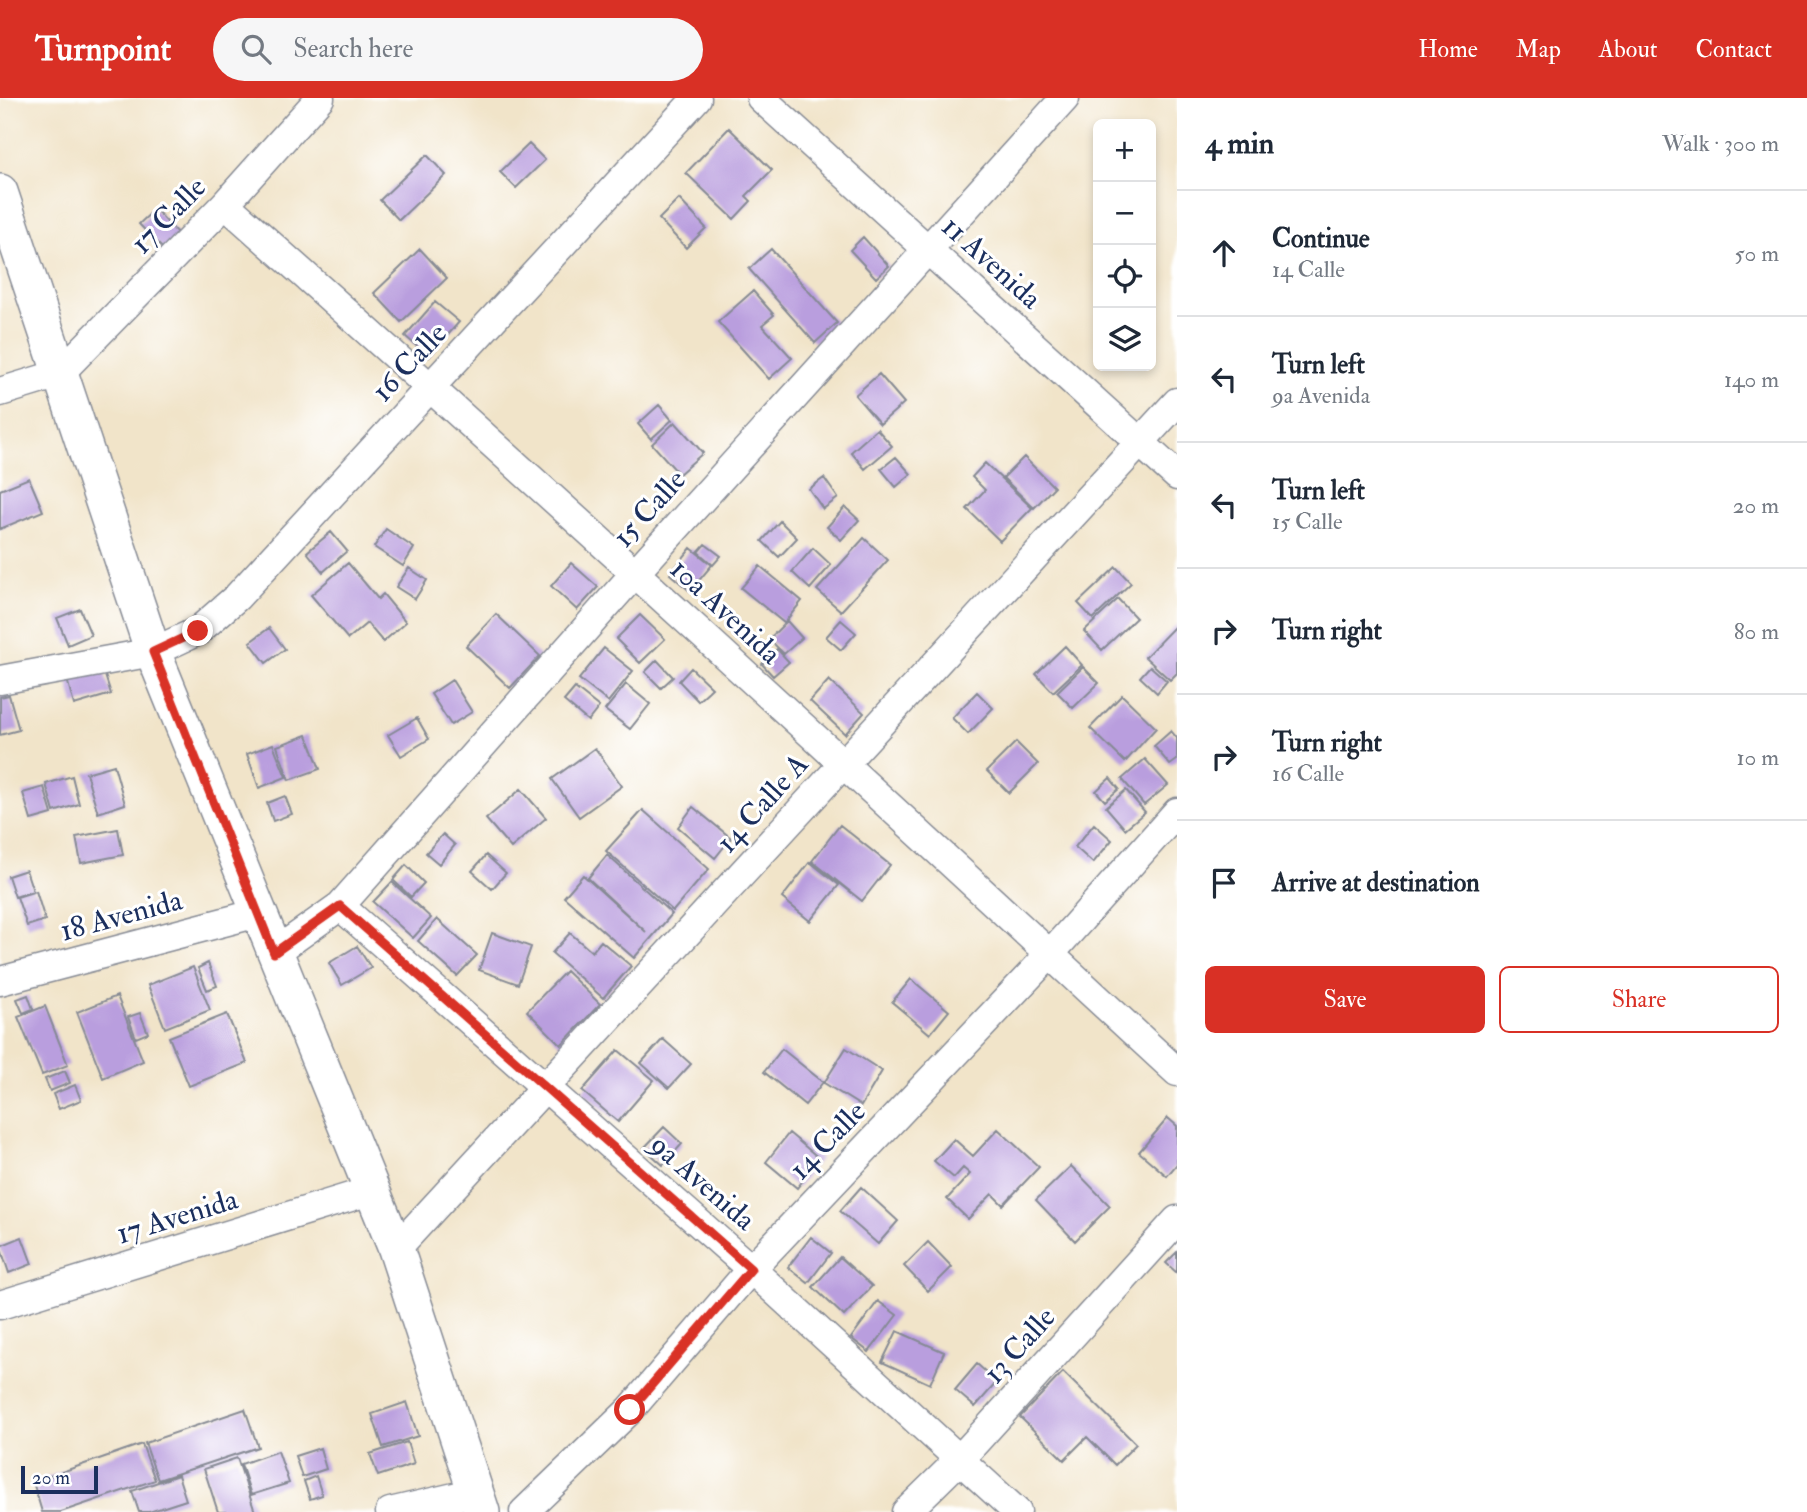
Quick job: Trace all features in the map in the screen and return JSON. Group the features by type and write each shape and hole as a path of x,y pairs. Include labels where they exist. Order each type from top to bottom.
{"main road":[{"path":"0,192 153,652 396,1249 479,1502"}],"street":[{"name":"17 Calle","path":"60,374 225,204 320,98"},
{"name":"16 Calle","path":"0,680 153,652 198,631 237,597 697,98"},
{"name":"11 Avenida","path":"761,98 1177,476"},
{"name":"15 Calle","path":"274,953 340,906 636,572 1065,98"},
{"name":"10a Avenida","path":"225,204 636,572 841,765 1177,1072"},
{"path":"0,392 60,374"},
{"name":"14 Calle A","path":"396,1249 1177,402"},
{"name":"14 Calle","path":"524,1512 630,1410 751,1269 1050,954 1177,812"},
{"name":"9a Avenida","path":"340,906 751,1269 1017,1512"},
{"name":"18 Avenida","path":"0,981 258,913"},
{"name":"17 Avenida","path":"0,1306 373,1190"},
{"name":"13 Calle","path":"906,1512 960,1460 1177,1220"},
{"path":"390,1512 479,1502"}],"building":[{"path":"729,128 772,170 746,196 751,201 734,219 686,173"},
{"path":"529,144 545,160 516,188 500,172"},
{"path":"427,155 446,175 399,220 380,200"},
{"path":"679,199 706,228 686,248 659,219"},
{"path":"155,209 179,235 164,250 139,224"},
{"path":"863,237 889,266 876,278 850,250"},
{"path":"420,249 447,278 401,322 374,293"},
{"path":"771,249 837,323 815,343 749,269"},
{"path":"753,291 774,315 762,325 792,358 769,379 718,322"},
{"path":"435,302 459,322 429,357 405,336"},
{"path":"879,374 904,403 880,424 855,395"},
{"path":"659,405 672,420 651,439 638,424"},
{"path":"675,422 703,453 679,474 652,444"},
{"path":"877,429 892,446 865,469 851,452"},
{"path":"896,457 911,474 896,487 881,469"},
{"path":"1024,457 1054,487 1034,508 1003,478"},
{"path":"985,463 1032,508 1000,541 967,509 985,490 972,477"},
{"path":"29,478 43,511 0,529 0,490"},
{"path":"824,478 838,498 823,509 809,489"},
{"path":"845,507 859,520 841,540 827,527"},
{"path":"780,521 797,538 779,557 762,541"},
{"path":"386,529 414,548 403,566 374,547"},
{"path":"331,532 347,551 323,572 307,552"},
{"path":"864,538 888,560 841,611 817,590"},
{"path":"705,544 721,556 713,565 698,552"},
{"path":"691,548 712,565 690,591 670,574"},
{"path":"813,548 831,565 810,589 792,572"},
{"path":"348,563 378,599 383,594 406,622 383,642 367,623 348,639 311,595"},
{"path":"571,563 598,587 577,610 551,586"},
{"path":"760,566 802,601 784,623 741,588"},
{"path":"1116,567 1131,583 1093,619 1078,603"},
{"path":"409,568 427,580 415,599 396,587"},
{"path":"1118,599 1136,618 1102,650 1084,631"},
{"path":"80,609 91,635 68,645 57,618"},
{"path":"496,614 540,656 510,688 466,646"},
{"path":"640,615 665,639 640,663 616,639"},
{"path":"841,620 856,633 841,650 826,637"},
{"path":"787,621 802,638 784,654 769,639"},
{"path":"1177,624 1177,673 1170,680 1145,657"},
{"path":"269,628 285,649 266,663 250,642"},
{"path":"1065,646 1082,665 1053,692 1036,674"},
{"path":"604,648 633,671 608,702 579,679"},
{"path":"777,649 789,662 773,676 762,664"},
{"path":"657,660 673,677 661,688 645,672"},
{"path":"1150,666 1167,681 1157,693 1140,677"},
{"path":"1083,667 1099,683 1073,708 1057,692"},
{"path":"691,668 712,688 698,701 679,681"},
{"path":"103,669 111,694 74,705 67,679"},
{"path":"452,680 472,712 451,725 431,694"},
{"path":"829,680 864,713 845,734 810,701"},
{"path":"626,684 650,704 630,729 605,710"},
{"path":"575,688 599,707 588,721 564,701"},
{"path":"977,692 993,708 968,734 952,718"},
{"path":"9,695 19,730 0,735 0,697"},
{"path":"1122,695 1156,728 1125,762 1090,728"},
{"path":"417,718 429,739 401,756 388,735"},
{"path":"1171,731 1177,738 1177,760 1170,765 1154,746"},
{"path":"307,735 320,769 289,780 277,746"},
{"path":"1016,742 1038,764 1009,793 987,771"},
{"path":"273,744 286,777 259,788 247,754"},
{"path":"595,748 622,786 579,817 552,779"},
{"path":"1145,759 1168,785 1144,805 1122,779"},
{"path":"114,765 125,804 98,813 86,773"},
{"path":"72,776 79,804 54,812 46,784"},
{"path":"1110,778 1119,789 1105,801 1096,791"},
{"path":"44,787 52,814 31,820 23,793"},
{"path":"521,789 546,818 511,848 486,819"},
{"path":"1126,790 1145,812 1125,829 1106,807"},
{"path":"285,796 292,814 273,821 267,803"},
{"path":"693,807 731,838 715,858 678,827"},
{"path":"643,810 709,869 673,911 606,851"},
{"path":"1094,824 1112,840 1093,863 1075,847"},
{"path":"840,825 890,865 862,901 812,861"},
{"path":"118,829 123,855 81,863 76,837"},
{"path":"443,834 455,845 439,864 426,853"},
{"path":"486,855 506,873 492,889 472,871"},
{"path":"607,855 672,914 634,958 564,897 583,875 646,932 588,878"},
{"path":"810,862 839,885 810,921 782,898"},
{"path":"406,865 424,883 411,897 393,880"},
{"path":"26,870 33,891 15,897 8,876"},
{"path":"392,882 431,918 413,938 373,902"},
{"path":"36,891 45,920 27,926 17,897"},
{"path":"437,919 477,955 457,976 418,941"},
{"path":"492,933 531,947 518,984 479,970"},
{"path":"570,933 592,952 601,941 631,966 603,998 552,953"},
{"path":"357,946 371,968 342,985 329,963"},
{"path":"208,963 217,986 207,990 198,968"},
{"path":"193,967 210,1010 165,1028 148,985"},
{"path":"566,971 600,1004 561,1045 527,1011"},
{"path":"911,979 949,1011 930,1034 892,1002"},
{"path":"28,995 33,1009 23,1013 17,999"},
{"path":"117,996 143,1061 103,1078 77,1012"},
{"path":"45,1006 68,1065 42,1075 18,1017"},
{"path":"140,1013 148,1033 136,1038 128,1017"},
{"path":"227,1014 247,1063 189,1086 169,1037"},
{"path":"663,1039 691,1064 669,1088 641,1063"},
{"path":"846,1048 882,1071 861,1106 824,1083"},
{"path":"782,1049 823,1082 805,1105 764,1072"},
{"path":"618,1050 654,1080 618,1122 582,1091"},
{"path":"65,1071 70,1083 50,1091 45,1079"},
{"path":"75,1085 81,1100 59,1109 53,1094"},
{"path":"1168,1118 1177,1126 1177,1164 1167,1176 1139,1152"},
{"path":"664,1127 682,1144 663,1165 644,1148"},
{"path":"998,1129 1039,1167 1003,1205 992,1194 968,1219 947,1199 970,1174 963,1168 954,1178 934,1161 954,1139 973,1156"},
{"path":"789,1133 820,1159 797,1188 766,1162"},
{"path":"1071,1166 1110,1206 1075,1241 1036,1200"},
{"path":"861,1187 898,1221 878,1244 840,1211"},
{"path":"22,1237 32,1264 9,1273 0,1246"},
{"path":"811,1237 831,1253 808,1283 788,1267"},
{"path":"928,1242 952,1267 928,1291 904,1266"},
{"path":"1177,1252 1177,1273 1166,1263"},
{"path":"840,1257 872,1286 844,1316 813,1287"},
{"path":"878,1301 897,1315 869,1352 851,1338"},
{"path":"897,1331 944,1352 930,1384 882,1362"},
{"path":"977,1364 997,1382 975,1407 955,1390"},
{"path":"1063,1372 1136,1444 1115,1465 1087,1437 1064,1460 1020,1417"},
{"path":"407,1402 418,1436 383,1447 372,1414"},
{"path":"245,1409 258,1447 158,1480 145,1443"},
{"path":"407,1442 414,1464 378,1476 370,1454"},
{"path":"142,1444 155,1480 61,1512 42,1512 33,1482"},
{"path":"320,1448 326,1469 302,1477 295,1456"},
{"path":"278,1451 289,1483 251,1495 241,1464"},
{"path":"237,1458 255,1512 218,1512 204,1469"},
{"path":"178,1475 186,1500 149,1512 139,1512 132,1491"},
{"path":"316,1476 322,1495 310,1499 304,1481"}],"route":[{"path":"198,631 153,652 274,953 340,906 751,1269 630,1410"}]}
